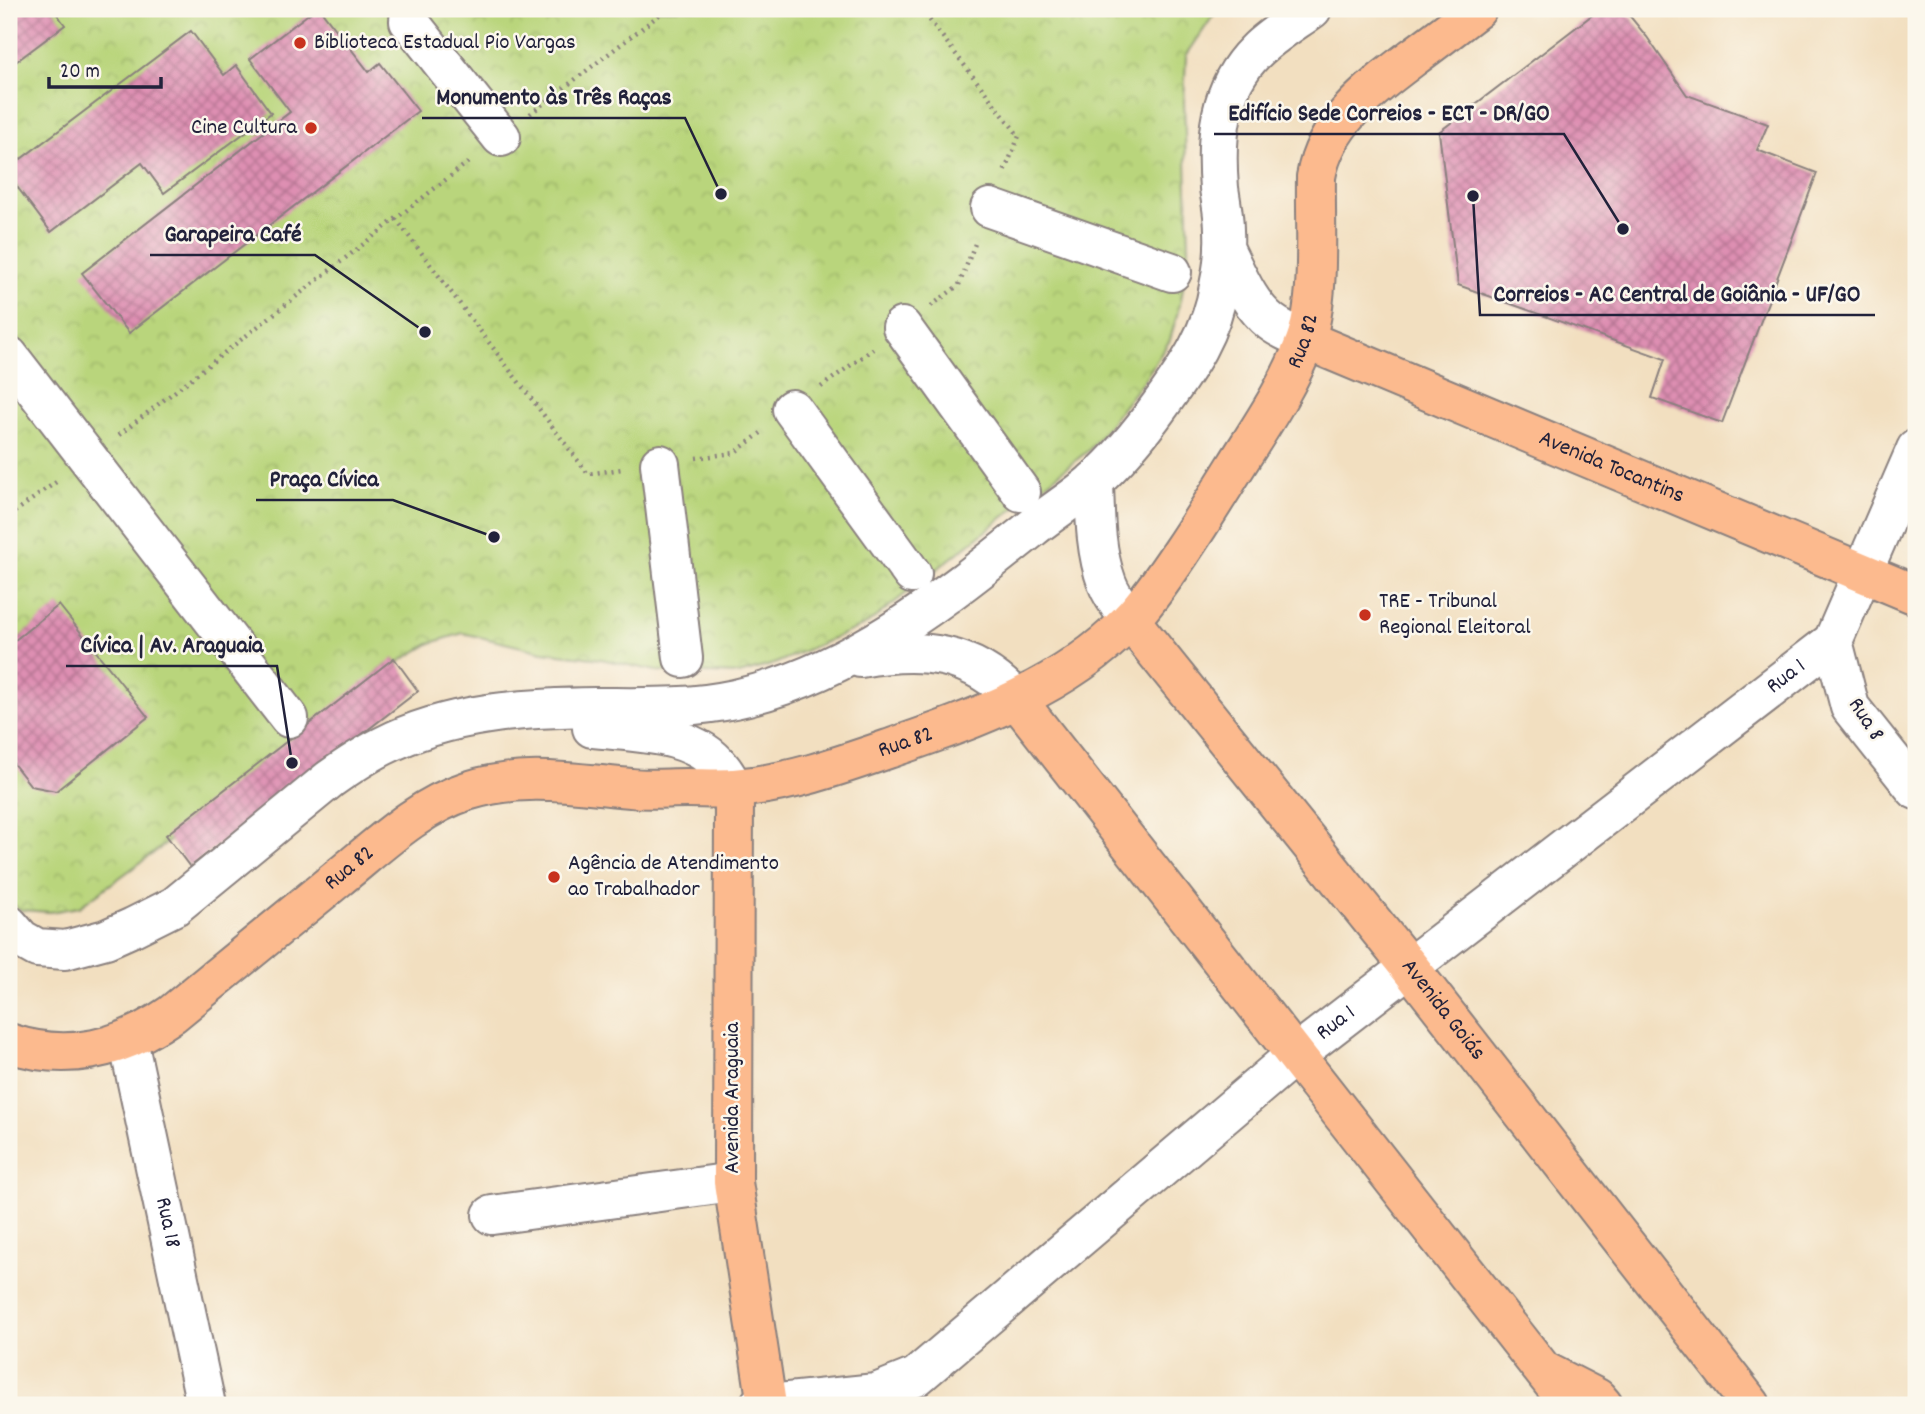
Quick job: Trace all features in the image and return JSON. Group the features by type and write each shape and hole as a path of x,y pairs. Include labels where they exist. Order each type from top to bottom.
{"main road":[{"name":"Rua 82","path":"9,1043 58,1052 94,1050 128,1040 155,1026 398,830 463,792 534,780 635,788 734,788 777,782 860,759 982,716 1017,700 1084,659 1105,644 1130,620 1155,590 1213,505 1272,410 1306,340 1315,278 1316,177 1325,145 1358,101 1477,9"},
{"name":"Avenida Tocantins","path":"1306,340 1916,595"},
{"name":"Avenida Goiás","path":"1130,620 1410,968 1751,1405"},
{"path":"1017,700 1570,1405"},
{"name":"Avenida Araguaia","path":"734,788 733,1182 764,1405"},
{"path":"1544,1371 1597,1398 1603,1405"}],"street":[{"path":"410,9 409,21 501,137"},
{"path":"9,925 21,939 37,948 65,950 106,939 133,927 175,905 330,779 383,746 403,737 468,717 491,713 559,708 700,705 757,694 781,686 881,639 949,594 1094,481 1130,445 1184,373 1211,318 1219,290 1224,248 1217,137 1228,95 1236,78 1257,50 1312,9"},
{"path":"990,208 1172,272"},
{"path":"1224,248 1250,298 1262,314 1283,330 1306,340"},
{"path":"902,327 1021,492"},
{"path":"9,356 289,718"},
{"path":"792,409 912,574"},
{"name":"Rua 1","path":"764,1405 917,1391 1295,1055 1833,641 1916,449"},
{"path":"660,464 683,658"},
{"path":"1094,481 1097,539 1104,572 1108,585 1130,620"},
{"name":"Rua 8","path":"1833,641 1850,707 1916,790"},
{"path":"837,661 894,652 948,657 971,664 987,673 1004,685 1017,700"},
{"path":"468,717 544,722 668,737 691,744 706,754 722,768 734,788"},
{"name":"Rua 18","path":"128,1040 206,1405"},
{"path":"492,1215 733,1182"}],"path":[{"path":"9,516 88,460 667,9"},
{"path":"396,219 588,474 734,453 959,285 1019,136 921,9"}],"green space":[{"path":"9,9 1221,9 1215,13 1186,56 1184,102 1189,248 1181,300 1170,340 1144,380 1089,450 867,624 774,664 739,674 656,671 601,659 543,652 463,633 431,643 402,660 155,852 79,907 50,912 21,910 9,902"}],"building":[{"path":"9,9 53,9 65,25 9,67"},
{"path":"315,9 320,9 369,72 380,63 418,111 129,333 82,273 290,112 250,59"},
{"path":"1600,9 1624,9 1687,95 1768,124 1757,150 1817,173 1722,423 1652,398 1665,359 1458,285 1439,132"},
{"path":"191,31 224,75 236,65 271,113 164,193 142,163 51,232 9,176 9,168"},
{"path":"59,605 148,717 56,791 31,786 9,758 9,645"},
{"path":"394,658 418,691 190,867 166,835"}],"place":[{"name":"Biblioteca Estadual Pio Vargas","path":"300,43"},
{"name":"Cine Cultura","path":"311,128"},
{"name":"Monumento às Três Raças","path":"721,194"},
{"name":"Correios - AC Central de Goiânia - UF/GO","path":"1473,196"},
{"name":"Edifício Sede Correios - ECT - DR/GO","path":"1623,229"},
{"name":"Garapeira Café","path":"425,332"},
{"name":"Praça Cívica","path":"494,537"},
{"name":"TRE - Tribunal Regional Eleitoral","path":"1365,615"},
{"name":"Cívica | Av. Araguaia","path":"292,763"},
{"name":"Agência de Atendimento ao Trabalhador","path":"554,877"}]}
